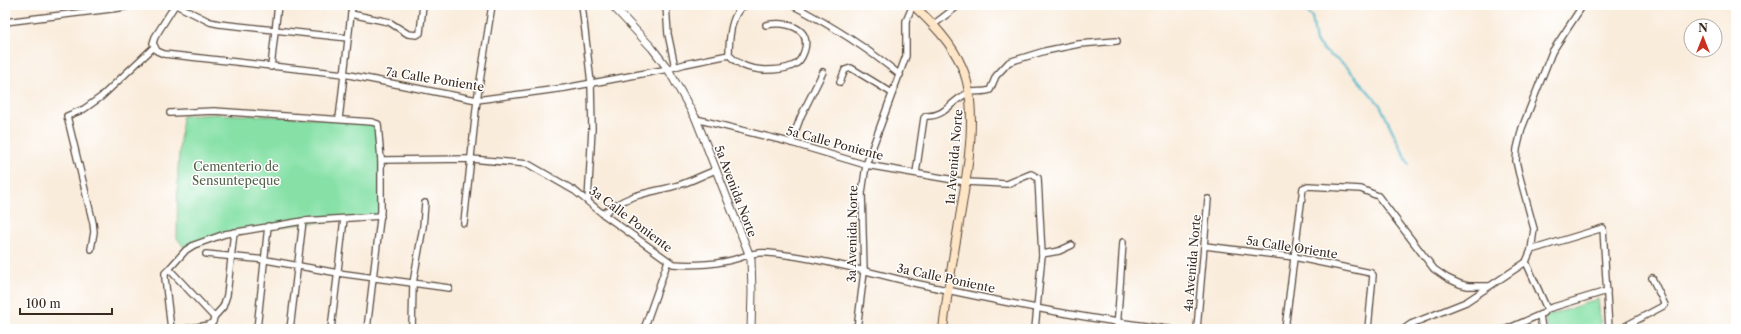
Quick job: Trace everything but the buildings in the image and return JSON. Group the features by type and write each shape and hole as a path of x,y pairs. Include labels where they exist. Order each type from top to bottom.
{"main road":[{"name":"1a Avenida Norte","path":"913,5 949,44 962,65 970,92 971,110 966,182 943,329"}],"street":[{"path":"5,22 133,5"},
{"path":"91,249 94,232 93,223 67,116 84,109 101,97 154,47 153,43 155,37 176,5 210,22 219,24 348,38"},
{"path":"271,67 278,5"},
{"path":"339,119 352,5"},
{"path":"351,14 389,22 408,34 419,35 423,5"},
{"path":"464,222 477,100 492,5"},
{"path":"582,5 591,83 592,129 588,200"},
{"path":"612,5 672,68"},
{"name":"5a Avenida Norte","path":"666,5 672,68 696,119 751,260 751,329"},
{"path":"747,5 739,10 734,21 729,42 729,55 742,66 751,69 777,69 793,66 802,56 805,49 806,40 801,32 794,26 777,22 766,25"},
{"path":"792,5 842,32 870,51 900,75 906,56 906,21 913,5"},
{"path":"933,25 959,5"},
{"path":"1404,329 1461,305 1526,262 1531,250 1534,229 1516,161 1517,149 1522,128 1552,52 1583,5"},
{"path":"916,173 924,118 926,116 940,114 958,98 970,92 984,92 990,90 996,76 1009,62 1045,51 1079,44 1117,41"},
{"name":"7a Calle Poniente","path":"154,47 157,51 164,54 344,74 477,100 565,88 672,68 729,55"},
{"path":"840,82 845,70 851,68 892,93"},
{"path":"791,143 801,116 823,72"},
{"name":"3a Avenida Norte","path":"857,329 864,272 862,193 866,165 900,75"},
{"path":"170,113 214,111 339,119 372,122 378,124 381,160 381,216 372,278 367,329"},
{"name":"5a Calle Poniente","path":"696,119 791,143 866,165 966,182 1007,184 1031,174 1038,178 1042,254"},
{"name":"3a Calle Poniente","path":"381,160 471,159 528,164 588,200 603,214 668,261 680,264 733,259 754,252 769,253 1037,307 1117,326 1170,329"},
{"path":"603,214 616,203 633,196 682,184 716,170"},
{"path":"1285,329 1303,188 1308,186 1361,189 1370,191 1385,203 1434,269 1447,278 1460,284 1468,286 1489,286"},
{"name":"4a Avenida Norte","path":"1197,329 1208,199"},
{"path":"412,329 414,283 423,227 425,203"},
{"path":"171,329 165,278 166,273 180,255 194,245 234,232 268,226 303,221 381,216"},
{"path":"331,329 344,219"},
{"path":"290,329 303,221"},
{"path":"257,329 266,260 268,226"},
{"path":"1531,250 1603,228 1610,329"},
{"path":"185,329 208,325 213,322 214,317 223,307 227,295 234,232"},
{"path":"1117,326 1123,242"},
{"path":"1035,329 1042,254 1059,251 1072,245"},
{"name":"5a Calle Oriente","path":"1205,246 1294,257 1371,272 1373,275 1368,329"},
{"path":"206,254 266,260 338,273 449,288"},
{"path":"644,329 668,261"},
{"path":"1526,262 1547,310"},
{"path":"169,269 214,317"},
{"path":"1620,329 1665,305 1652,278"},
{"path":"1507,329 1540,315 1547,310 1607,291"},
{"path":"1540,315 1542,329"}],"green space":[{"name":"Cementerio de Sensuntepeque","path":"217,114 339,119 378,124 380,215 234,232 186,250 177,238 178,168 182,116"},
{"path":"1598,299 1601,329 1547,329 1545,317"}],"waterway":[{"path":"1302,5 1312,17 1316,42 1326,52 1346,66 1380,105 1409,165"}]}
